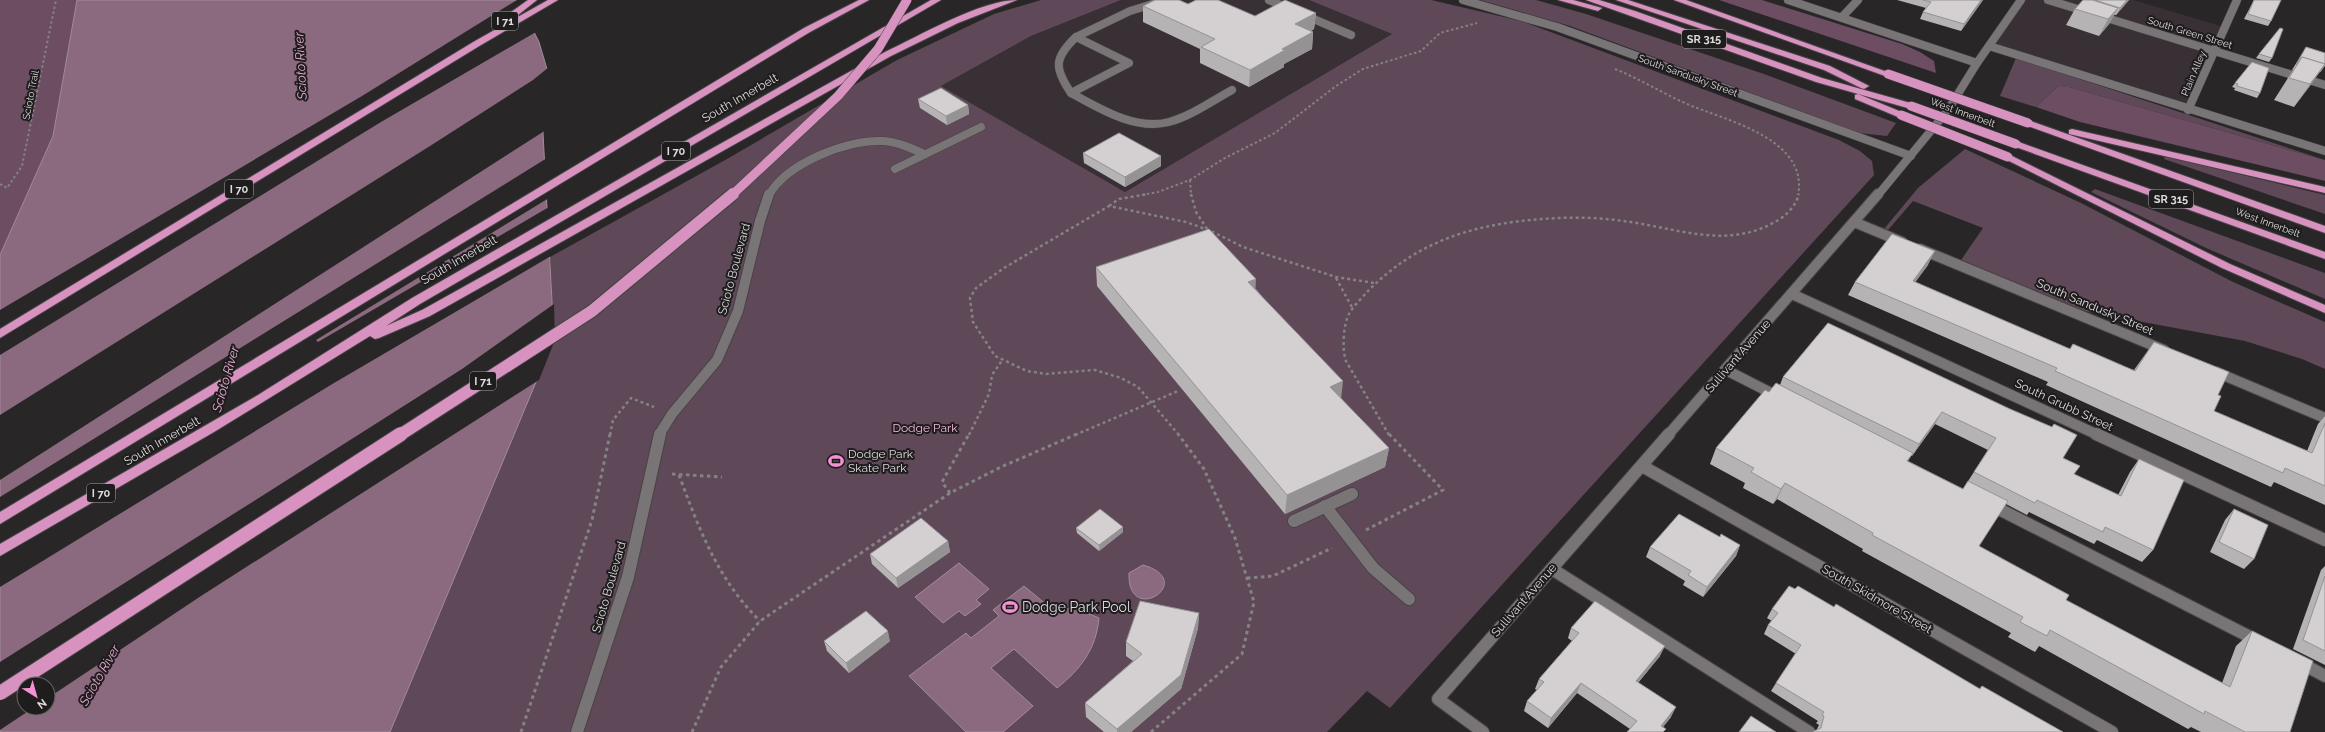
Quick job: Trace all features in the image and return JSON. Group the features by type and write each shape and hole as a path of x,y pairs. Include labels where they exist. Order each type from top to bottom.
{"highway":[{"name":"I 71","path":"478,43 533,0"},
{"name":"I 70","path":"0,334 478,43 554,0"},
{"path":"0,519 807,30 865,0"},
{"name":"I 71","path":"0,693 592,311 746,183 838,96 878,49 907,0"},
{"name":"South Innerbelt","path":"0,551 202,434 347,347 416,302 936,0"},
{"path":"347,347 426,313 888,54 955,21 1012,0"},
{"path":"1562,0 1650,19"},
{"name":"West Innerbelt","path":"1590,0 1650,19 1819,80 1911,106 2325,256"},
{"path":"1620,0 1827,68 1890,99"},
{"name":"West Innerbelt","path":"1678,0 2028,123 2325,230"},
{"path":"1819,80 1901,115 2008,157 2226,266 2325,309"},
{"path":"2028,123 2212,163 2325,190"}],"street":[{"path":"1166,0 1130,11 1076,37 1062,50 1058,66 1060,77 1071,93 1104,110 1150,124 1168,122 1187,114 1232,90"},
{"path":"1269,0 1351,35"},
{"name":"South Sandusky Street","path":"1463,0 1557,27 1911,156"},
{"path":"1788,0 1977,63"},
{"path":"1842,18 1858,0"},
{"name":"Sullivant Avenue","path":"1482,732 1438,699 1911,156 1948,110 1977,63 2021,0"},
{"name":"South Green Street","path":"2048,0 2214,49 2325,85"},
{"name":"Plain Alley","path":"2188,110 2204,78 2214,49 2237,0"},
{"path":"1071,93 1129,63 1076,37"},
{"path":"1989,46 2188,110 2325,151"},
{"path":"895,169 981,127"},
{"name":"Scioto Boulevard","path":"577,732 628,577 659,436 672,414 716,360 738,311 765,201 780,180 800,165 830,151 852,144 873,141 908,146 924,154"},
{"name":"South Sandusky Street","path":"1854,222 2174,355"},
{"name":"South Grubb Street","path":"1792,294 2325,540"},
{"path":"2203,367 2325,418"},
{"path":"1726,370 1789,402"},
{"name":"South Skidmore Street","path":"1642,466 2112,732"},
{"path":"1294,521 1352,494"},
{"path":"1980,499 2269,647"},
{"path":"1325,506 1379,576 1409,599"},
{"path":"1552,569 1809,732"},
{"path":"2290,658 2325,676"}],"path":[{"name":"Scioto Trail","path":"0,184 7,188 22,166 56,0"},
{"path":"1152,732 1242,654 1254,602 1235,538 1204,469 1152,402 1138,387 1121,378 1095,370 1046,374 1027,371 995,356 973,322 970,298 976,288 1004,268 1119,199 1158,192 1190,180 1225,158 1275,133 1336,86 1363,69 1421,51 1440,33 1450,29 1480,23"},
{"path":"1247,578 1273,576 1349,539 1443,490 1424,468 1388,435 1344,357 1347,317 1374,283 1394,265 1423,247 1460,232 1490,224 1536,220 1598,219 1625,222 1686,234 1714,236 1742,234 1763,228 1780,219 1790,209 1797,199 1800,186 1797,171 1787,154 1776,142 1759,132 1688,105 1612,67"},
{"path":"1190,180 1193,207 1198,219 1207,229"},
{"path":"1109,206 1186,222 1207,229 1243,247 1336,277 1374,283"},
{"path":"1336,277 1353,309"},
{"path":"950,493 942,482 975,424 988,394 992,375 1003,360"},
{"path":"692,732 721,667 760,621 950,493 1001,467 1178,391"},
{"path":"521,732 592,520 613,420 631,398 672,414"},
{"path":"651,472 722,477"},
{"path":"679,475 722,577 741,604 760,621"}],"shaded area":[{"path":"0,0 77,0 53,136 0,255"},
{"path":"1121,0 1309,0 1392,34 1125,192 941,86 1031,36"},
{"path":"1719,0 1762,0 1902,44 1920,52 1934,61 1936,73"},
{"path":"2021,0 2133,0 2224,27 2188,110 1989,46"},
{"path":"2057,87 2069,87 2325,160 2325,181 2080,122 2036,107"}],"green space":[{"name":"Dodge Park","path":"1041,0 1121,0 1031,36 941,86 1125,192 1392,34 1309,0 1431,0 1521,21 1839,140 1860,151 1872,161 1874,175 1390,708 1367,691 1327,732 390,732 554,339 550,257 727,159 897,60 994,14"},
{"path":"1480,0 1536,0 1586,14 1764,74 1896,123 1887,136 1859,133 1570,26"},
{"path":"2016,58 2325,160 2069,87 2057,87 2036,107 2000,96"},
{"path":"1965,149 2081,203 2233,282 2325,322 2325,369 2302,359 2245,341 2084,311 1961,260 1983,228 1913,201 1888,230 1884,229 1918,188"},
{"path":"2165,156 2325,195 2325,214 2164,159"},
{"path":"2095,189 2325,273 2325,299 2206,248 2091,192"}],"water":[{"name":"Scioto River","path":"77,0 518,0 539,42 547,69 543,133 554,339 390,732 0,732 0,255 53,136"},
{"path":"959,563 989,589 976,600 981,604 965,616 959,611 943,623 915,597"},
{"path":"1143,565 1158,572 1164,581 1163,589 1156,596 1147,599 1138,597 1131,589 1129,573"},
{"path":"1024,586 1048,606 1080,610 1099,618 1095,639 1086,658 1080,666 1057,688 1014,649 991,668 1033,706 1003,732 966,732 909,676 966,633 971,638 999,616 993,610"}],"pier":[{"path":"517,0 521,0 536,32 381,122 0,355 0,310 362,96"},
{"path":"549,67 546,130 0,480 0,415 430,146 533,80"},
{"path":"547,158 549,198 316,340 318,342 549,207 551,256 334,383 0,587 0,497"},
{"path":"554,304 555,340 539,380 201,596 56,693 56,676 16,676 16,716 21,716 0,730 0,662 462,369"}],"building":[{"path":"1155,0 1179,0 1188,4 1196,0 1218,0 1255,16 1285,0 1316,13 1295,24 1313,32 1282,49 1285,50 1250,70 1201,47 1215,39 1143,6"},
{"path":"1923,0 1981,0 1964,24 1923,12 1931,2"},
{"path":"2083,0 2092,0 2118,8 2108,19 2075,9"},
{"path":"2095,0 2127,0 2120,8"},
{"path":"2254,0 2281,0 2271,21 2248,14"},
{"path":"2280,28 2283,29 2272,58 2259,54"},
{"path":"2306,47 2325,53 2325,64 2302,57 2296,65"},
{"path":"2302,57 2325,64 2310,84 2289,78"},
{"path":"2252,62 2269,68 2260,93 2237,86 2238,84 2235,83"},
{"path":"941,88 968,105 946,116 918,99"},
{"path":"1119,133 1161,156 1125,177 1083,153"},
{"path":"1209,229 1256,279 1248,282 1343,381 1330,387 1389,448 1287,495 1096,267"},
{"path":"1892,234 1935,251 1913,281 2070,349 2073,344 2135,371 2154,342 2229,372 2218,395 2221,396 2214,411 2312,453 2325,423 2325,486 2285,468 2283,473 2055,371 2057,368 1855,282"},
{"path":"1828,323 2010,409 2052,427 2054,424 2077,435 2063,458 2080,466 2074,474 2121,496 2139,459 2184,480 2153,550 2105,527 2103,532 2037,500 2035,503 1974,472 1996,438 1942,412 1919,444 1783,377"},
{"path":"1776,383 1913,453 1907,461 1963,489 1968,481 2008,501 1979,546 2069,595 2066,600 2230,687 2252,631 2313,661 2290,732 2245,732 2205,711 2204,714 2050,630 2047,636 2020,622 2023,617 1872,535 1873,533 1785,483 1781,489 1751,472 1754,468 1716,448 1765,390 1769,392"},
{"path":"1100,509 1123,527 1099,545 1076,528"},
{"path":"2234,509 2268,525 2254,559 2219,542"},
{"path":"1679,514 1720,537 1721,534 1740,545 1707,587 1688,575 1691,571 1650,547"},
{"path":"921,518 948,541 896,578 870,554"},
{"path":"2325,576 2325,651 2303,640"},
{"path":"1789,586 1795,589 1798,586 1834,607 1836,604 1980,689 1982,686 2063,732 1813,732 1821,728 1824,716 1822,715 1824,712 1776,683 1801,645 1768,625 1778,613 1772,609"},
{"path":"1140,601 1199,613 1181,675 1117,729 1085,703 1142,654 1126,642"},
{"path":"1595,601 1665,646 1636,681 1676,707 1661,726 1666,729 1663,732 1627,732 1637,721 1581,683 1551,718 1527,701 1544,682 1539,679 1579,633 1571,628"},
{"path":"866,611 888,631 846,663 824,641"},
{"path":"1751,716 1776,732 1739,732"}],"place":[{"name":"Dodge Park Skate Park","path":"836,461"},
{"name":"Dodge Park Pool","path":"1010,607"}]}
